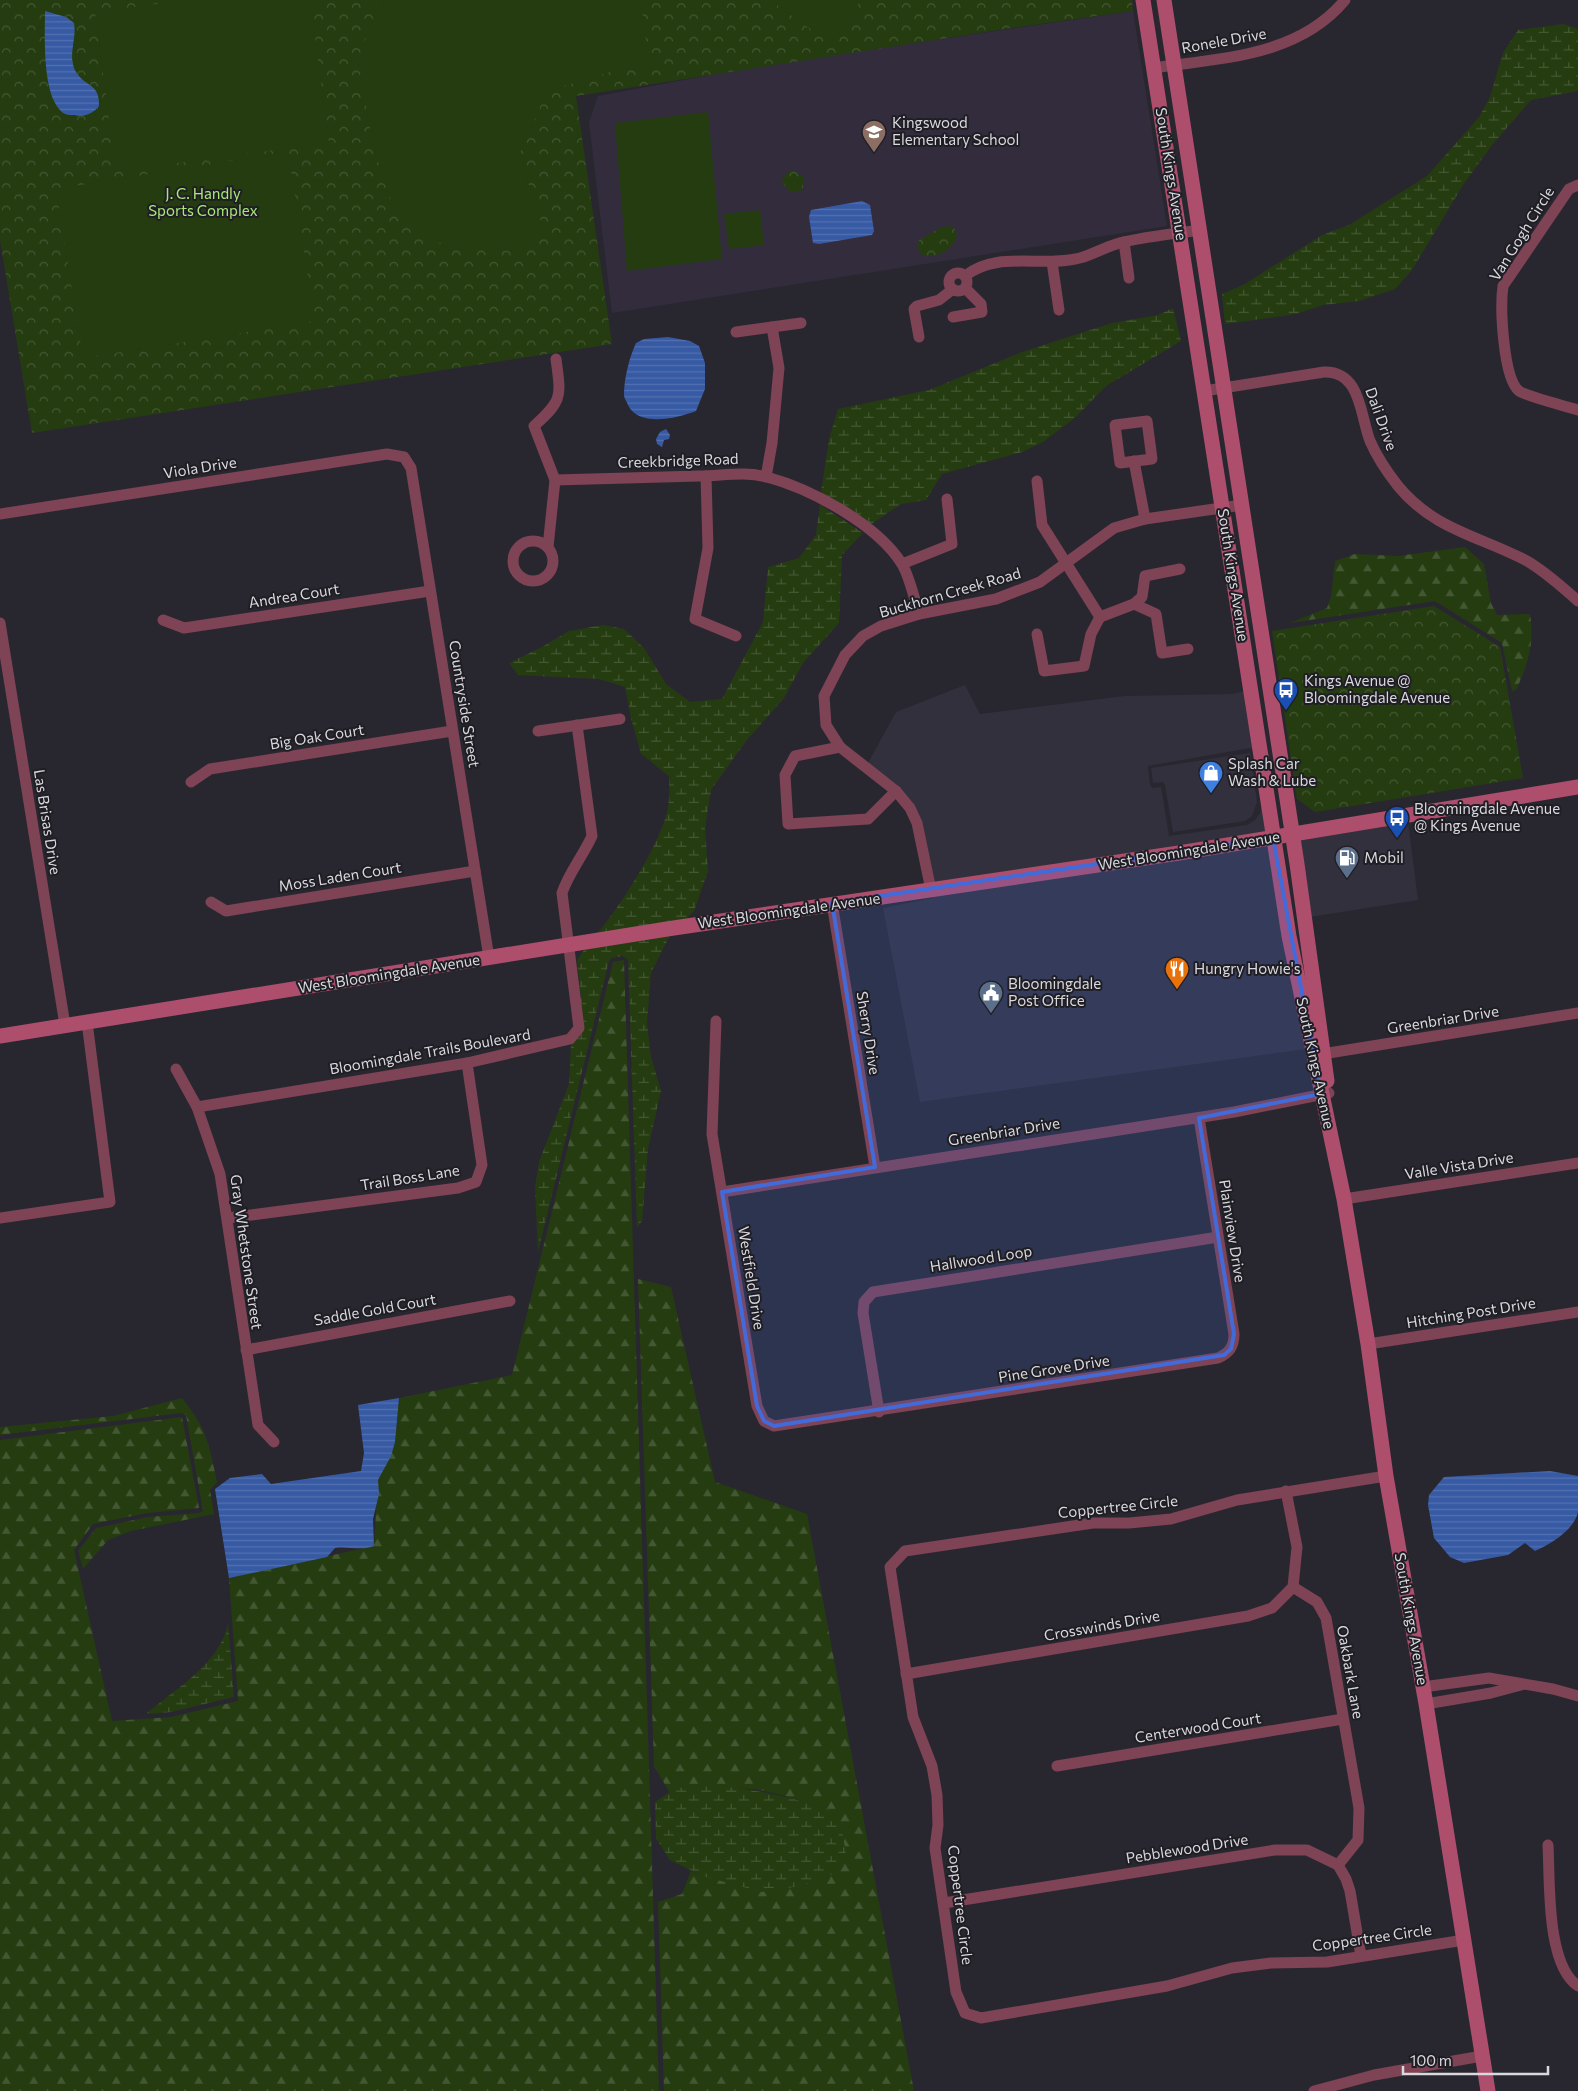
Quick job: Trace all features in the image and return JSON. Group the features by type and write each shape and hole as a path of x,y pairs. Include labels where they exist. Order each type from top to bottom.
{"main road":[{"name":"South Kings Avenue","path":"1143,0 1273,838 1296,972 1318,1055 1344,1199 1368,1344 1386,1476 1426,1704 1488,2091"},
{"name":"South Kings Avenue","path":"1164,0 1292,835 1318,1055"},
{"name":"West Bloomingdale Avenue","path":"0,1036 667,928 1273,838 1578,787"}],"street":[{"name":"Ronele Drive","path":"1153,68 1251,54 1280,46 1319,24 1345,0"},
{"name":"Van Gogh Circle","path":"1578,185 1568,189 1503,286 1501,304 1511,380 1520,392 1578,410"},
{"path":"919,337 914,309 917,306 939,300 953,289 960,291 976,267 1000,262 1052,262 1080,258 1124,242 1200,230"},
{"path":"1124,242 1130,278"},
{"path":"1052,262 1059,310"},
{"path":"953,317 982,312 981,304 965,282"},
{"path":"736,332 801,323"},
{"path":"766,477 772,443 779,368 772,327"},
{"path":"548,547 555,480 534,426 558,402 560,386 556,359"},
{"name":"Dali Drive","path":"1204,391 1324,372 1342,377 1355,390 1365,427 1377,456 1411,500 1432,518 1448,527 1536,566 1578,600"},
{"name":"Viola Drive","path":"0,514 386,454 404,458"},
{"name":"Countryside Street","path":"404,458 411,468 489,958"},
{"path":"1134,461 1145,519"},
{"name":"Creekbridge Road","path":"555,480 706,476 737,473 766,477 814,495 857,521 884,543 902,564 919,614"},
{"path":"706,476 708,548 695,619 736,636"},
{"path":"1037,481 1042,524 1066,565 1100,616"},
{"path":"902,564 952,544 947,499"},
{"name":"Buckhorn Creek Road","path":"931,890 917,823 910,808 896,791 840,747 826,725 824,696 845,655 869,633 881,626 919,614 996,599 1040,582 1066,565 1088,546 1114,528 1145,519 1242,505"},
{"path":"1037,634 1044,671 1084,666 1091,634 1100,616 1134,604 1142,597 1145,576 1180,569"},
{"name":"Andrea Court","path":"163,620 184,628 430,591"},
{"path":"1134,604 1156,614 1162,653 1188,649"},
{"name":"Las Brisas Drive","path":"0,623 6,696 65,1025"},
{"path":"538,731 620,719"},
{"name":"Bloomingdale Trails Boulevard","path":"197,1107 467,1063 570,1039 579,1028 570,944 562,893 568,876 586,849 592,836 577,725"},
{"name":"Big Oak Court","path":"191,782 210,769 452,731"},
{"path":"840,747 795,756 785,775 788,824 868,819 896,791"},
{"name":"Moss Laden Court","path":"211,902 226,911 475,871"},
{"name":"Sherry Drive","path":"832,904 875,1167"},
{"name":"Greenbriar Drive","path":"1318,1055 1578,1013"},
{"name":"Westfield Drive","path":"716,1021 712,1134 757,1406 761,1417 768,1424 781,1427 879,1412"},
{"path":"0,1218 110,1202 87,1022"},
{"name":"Trail Boss Lane","path":"228,1218 458,1188 476,1182 482,1165 467,1063"},
{"name":"Gray Whetstone Street","path":"176,1068 197,1107 220,1174 258,1425 274,1442"},
{"name":"Greenbriar Drive","path":"722,1192 1199,1118 1291,1101 1294,1098 1326,1096"},
{"name":"Plainview Drive","path":"1199,1118 1234,1334 1231,1349"},
{"name":"Valle Vista Drive","path":"1344,1199 1578,1163"},
{"name":"Hallwood Loop","path":"879,1412 862,1313 864,1302 873,1292 1218,1237"},
{"name":"Saddle Gold Court","path":"246,1350 510,1301"},
{"name":"Hitching Post Drive","path":"1368,1344 1578,1312"},
{"name":"Pine Grove Drive","path":"879,1412 1218,1358 1231,1349"},
{"name":"Coppertree Circle","path":"1386,1476 1237,1500 1171,1519 1128,1523 1093,1523 905,1552 890,1567 913,1717 932,1766 938,1818 935,1848 956,1992 965,2013 982,2018 1167,1986 1232,1968 1271,1963 1326,1962 1464,1940"},
{"path":"1286,1491 1297,1547 1293,1587"},
{"name":"Crosswinds Drive","path":"906,1674 1248,1616 1272,1608 1293,1587"},
{"name":"Oakbark Lane","path":"1293,1587 1317,1602 1326,1618 1359,1808 1358,1840 1338,1865"},
{"path":"1423,1687 1489,1678 1553,1689 1578,1696"},
{"path":"1426,1704 1490,1693 1522,1685"},
{"name":"Centerwood Court","path":"1057,1766 1343,1719"},
{"path":"1548,1845 1554,1930 1558,1956 1570,1980 1578,1986"},
{"name":"Pebblewood Drive","path":"944,1903 1275,1850 1307,1850 1338,1865"},
{"path":"1338,1865 1350,1891 1361,1956"},
{"path":"1314,2091 1374,2075 1482,2056"}],"highlighted area":[{"path":"1273,838 1321,1094 1199,1118 1234,1334 1231,1349 1224,1355 774,1426 764,1421 757,1406 722,1192 875,1167 832,903"}],"shaded area":[{"name":"Kingswood Elementary School","path":"1133,11 1167,226 612,313 589,122 598,96 769,64"},
{"path":"965,685 980,714 1125,696 1232,694 1246,691 1267,833 935,884 921,821 914,805 896,784 868,763 896,712","holes":["1250,748 1253,750 1262,802 1260,813 1255,820 1247,825 1169,836 1161,787 1153,788 1150,785 1148,766"]},
{"name":"Splash Car Wash & Lube","path":"1250,753 1257,802 1252,816 1245,821 1173,832 1165,785 1163,782 1153,783 1151,768"},
{"path":"1408,822 1418,900 1310,917 1298,840"},
{"path":"1269,844 1306,1049 920,1102 883,908 933,898 933,896"}],"green space":[{"name":"J. C. Handly Sports Complex","path":"0,0 1132,0 1133,11 576,96 612,344 32,433 0,240"},
{"path":"188,0 310,0 329,143 116,171 95,12"},
{"path":"382,0 641,0 649,66 613,71 547,91 519,155 546,237 515,251 449,249 394,209 373,146 358,60 378,4"},
{"path":"770,0 861,0 841,29 823,38"},
{"path":"1564,24 1578,29 1578,91 1531,100 1492,145 1463,185 1412,270 1395,289 1359,301 1323,305 1296,314 1225,324 1222,294 1245,284 1322,235 1349,225 1427,176 1479,117 1490,97 1503,53 1518,30"},
{"path":"708,112 722,259 627,271 615,123"},
{"path":"288,152 315,321 83,358 56,189"},
{"path":"792,170 803,176 803,190 790,192 781,181"},
{"path":"760,210 764,245 729,249 724,214"},
{"path":"950,226 954,228 957,235 954,243 948,249 941,254 933,256 926,256 921,253 918,248 919,240 942,227"},
{"path":"1173,308 1181,341 1106,386 1076,417 1043,442 1022,452 942,474 926,500 901,504 870,525 821,493 829,439 838,409 929,390 1022,352 1112,323 1158,315"},
{"path":"820,505 863,533 842,555 839,623 803,663 784,698 746,741 711,790 705,828 708,871 694,911 685,920 596,935 628,892 658,837 668,807 669,776 641,754 625,687 599,679 518,675 509,663 569,631 603,625 624,629 644,648 666,684 690,702 722,699 763,622 768,567 799,558 816,535"},
{"path":"1465,547 1484,564 1491,603 1497,615 1530,614 1531,644 1524,671 1516,690 1512,691 1502,643 1435,601 1290,623 1327,608 1331,596 1335,561 1355,554 1398,556"},
{"path":"1434,606 1500,647 1523,778 1315,812 1297,799 1272,631"},
{"path":"670,935 651,973 647,1023 651,1057 661,1091 648,1149 642,1221 637,1227 628,960 623,956 611,958 609,961 538,1252 535,1187 539,1162 569,1084 571,1045 584,1028 577,960 586,947"},
{"path":"624,960 659,2091 0,2091 0,1440 182,1417 199,1508 147,1513 93,1524 74,1550 112,1721 171,1717 238,1701 229,1578 374,1546 378,1480 395,1442 399,1398 512,1375 613,962"},
{"path":"638,1279 671,1287 715,1482 807,1514 914,2091 664,2091 658,1902 682,1894 691,1871 702,1876 832,1810 755,1789 676,1788 670,1793 654,1766"},
{"path":"182,1398 202,1428 209,1447 217,1482 210,1490 214,1514 131,1531 108,1540 83,1569 78,1551 96,1528 148,1517 199,1513 203,1511 186,1415 181,1413 0,1435 0,1427 113,1416"},
{"path":"228,1623 234,1697 171,1712 146,1714 207,1663 224,1637"},
{"path":"713,1786 774,1794 832,1810 842,1830 846,1854 833,1874 800,1886 762,1892 702,1876 670,1860 656,1838 655,1802 676,1788"}],"water":[{"path":"45,11 66,17 74,23 73,66 80,77 95,89 99,99 99,106 88,114 78,116 65,114 54,101 47,77"},
{"path":"862,201 870,205 874,231 872,235 819,244 813,243 809,217 811,210"},
{"path":"668,337 690,341 699,346 705,363 705,389 696,411 669,418 650,419 641,417 633,412 624,396 626,375 631,355 636,343 644,339"},
{"path":"666,429 670,435 669,439 664,440 662,447 657,444 656,439 660,432"},
{"path":"399,1398 395,1442 391,1456 378,1480 379,1494 373,1519 374,1546 365,1548 335,1548 327,1557 229,1578 215,1489 230,1478 262,1474 271,1484 361,1471 364,1453 358,1405"},
{"path":"1550,1471 1578,1476 1578,1512 1572,1525 1561,1536 1548,1544 1535,1551 1525,1543 1508,1555 1464,1563 1450,1557 1434,1538 1428,1505 1429,1495 1444,1477"}],"place":[{"name":"Kingswood Elementary School","path":"874,153"},
{"name":"Kings Avenue @ Bloomingdale Avenue","path":"1286,711"},
{"name":"Splash Car Wash & Lube","path":"1211,794"},
{"name":"Bloomingdale Avenue @ Kings Avenue","path":"1397,839"},
{"name":"Mobil","path":"1347,879"},
{"name":"Hungry Howie's","path":"1177,990"},
{"name":"Bloomingdale Post Office","path":"991,1014"}]}
